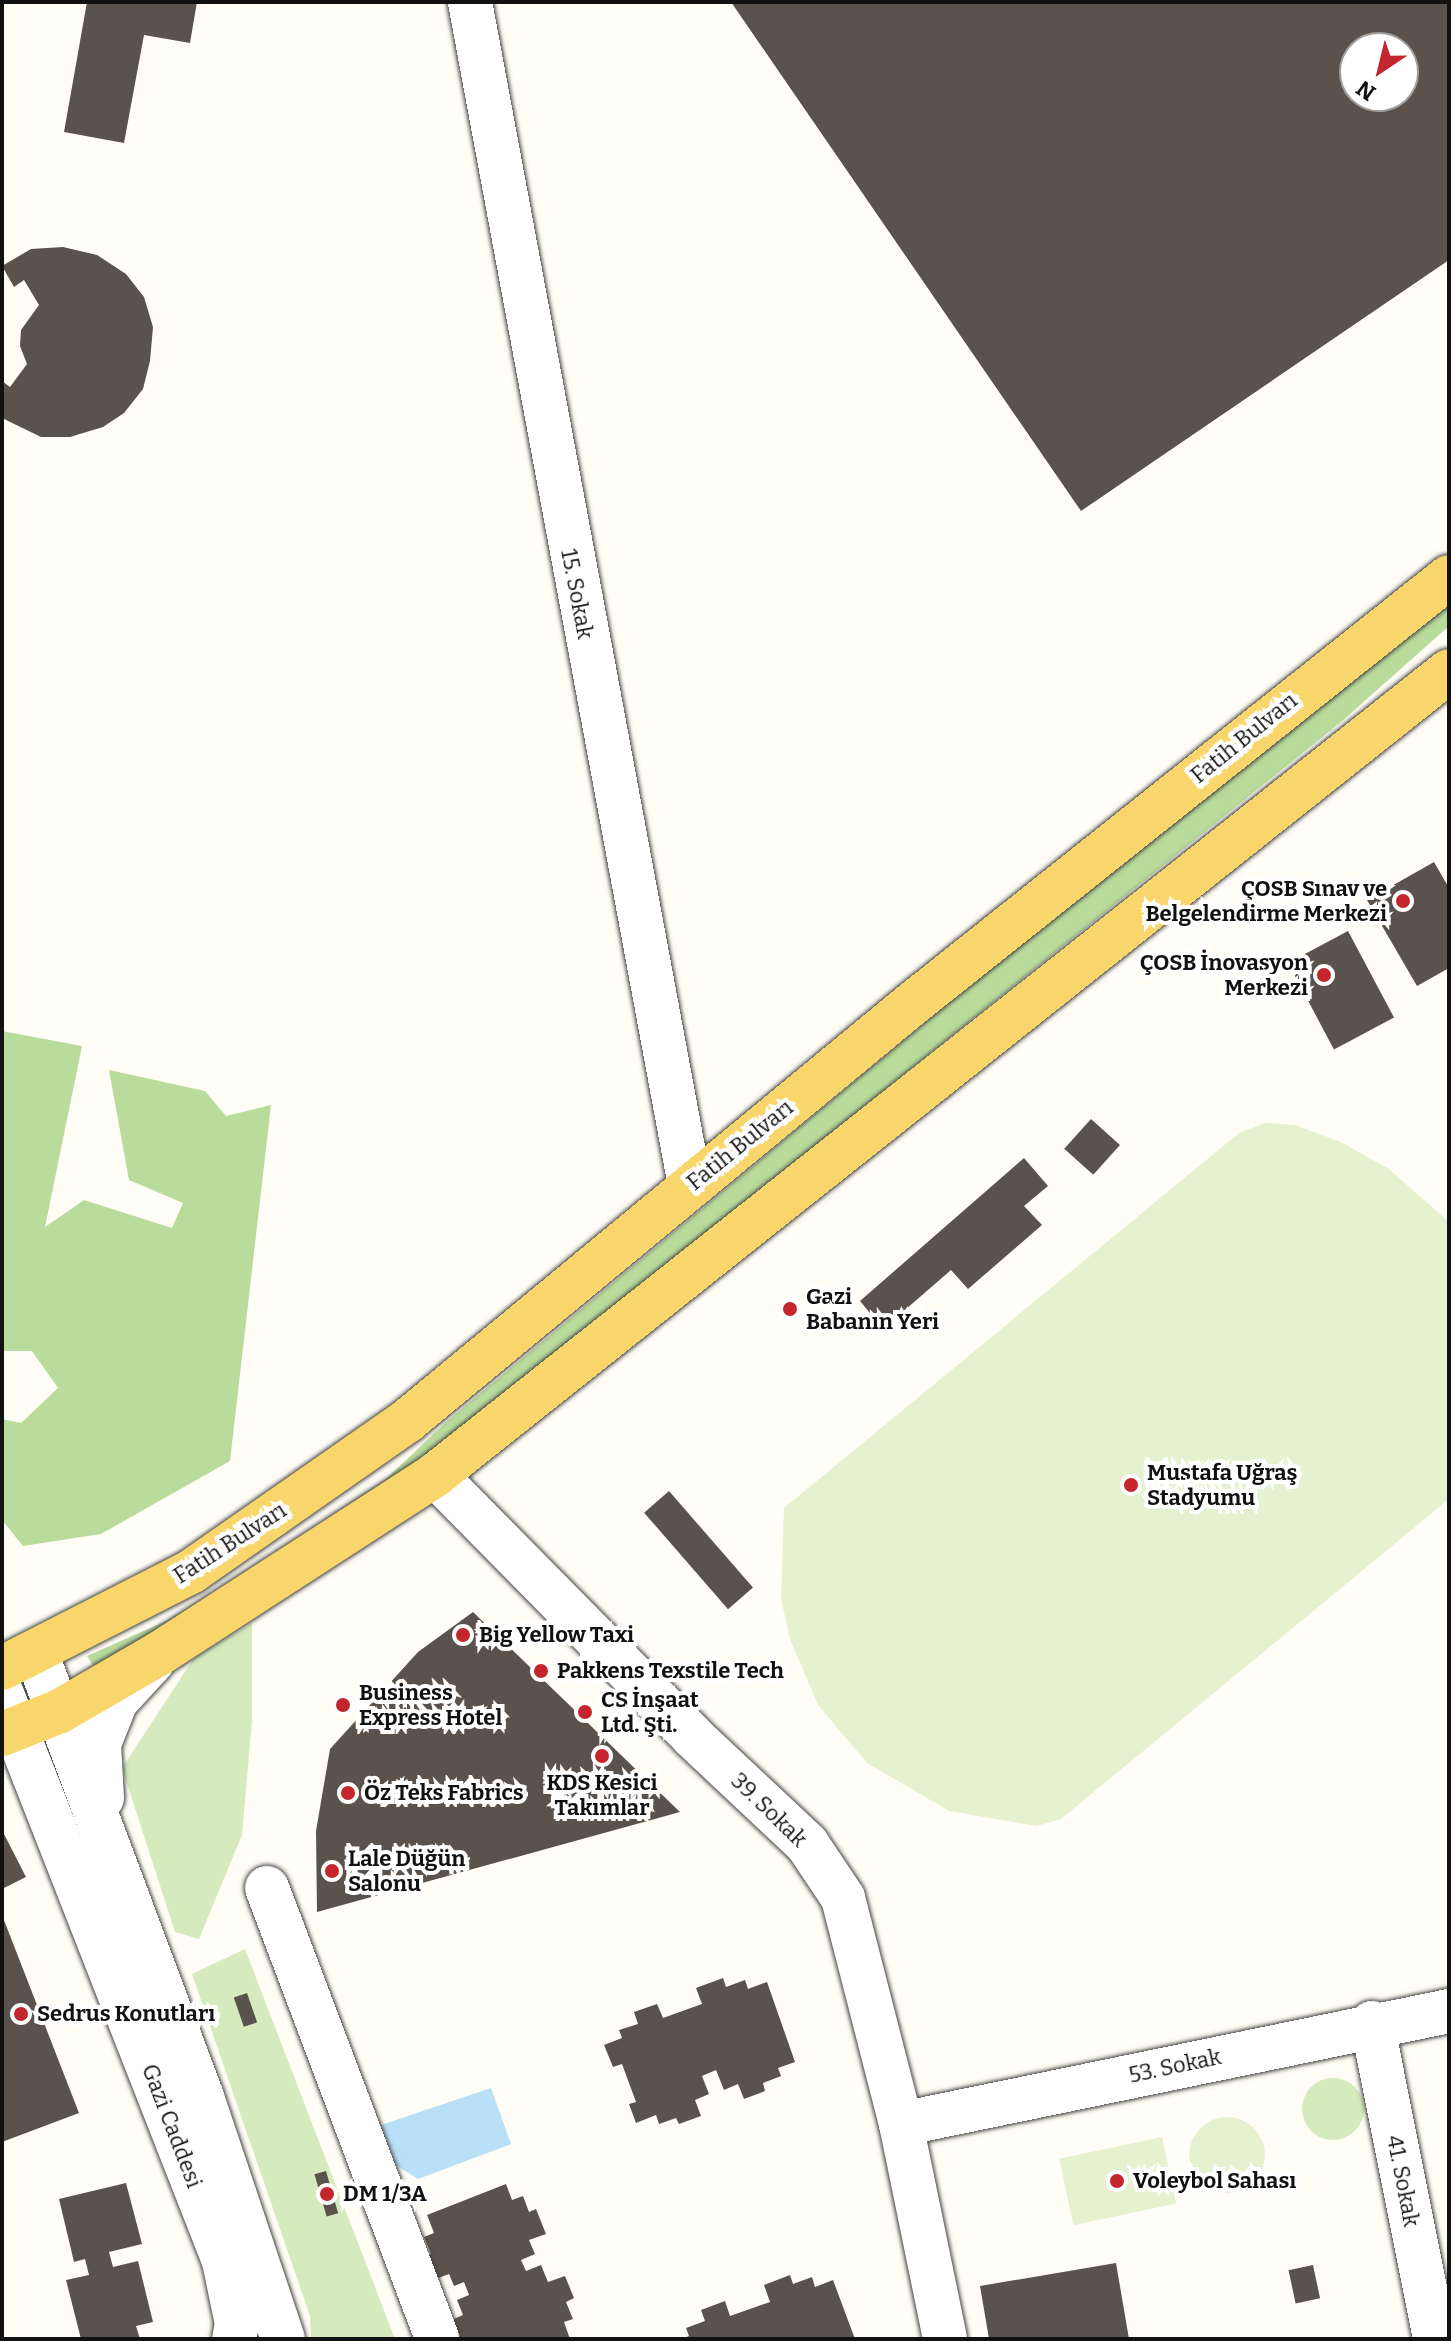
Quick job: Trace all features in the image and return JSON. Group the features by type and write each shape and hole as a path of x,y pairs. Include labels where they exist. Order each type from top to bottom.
{"main road":[{"name":"Fatih Bulvarı","path":"19,1660 192,1571 267,1522 407,1421 690,1185 1449,577"},
{"path":"8,1719 60,1711 160,1653 435,1475 1449,671"}],"street":[{"name":"15. Sokak","path":"470,2 690,1185"},
{"name":"39. Sokak","path":"435,1475 692,1736 807,1844 848,1910 901,2124 945,2339"},
{"path":"105,1848 99,1744 116,1701 160,1653"},
{"path":"19,1660 60,1711 105,1848 202,2097 283,2339"},
{"name":"Gazi Caddesi","path":"8,1719 224,2261 237,2324 234,2339"},
{"path":"267,1888 437,2339"},
{"name":"53. Sokak","path":"901,2124 1372,2023 1449,2011"},
{"name":"41. Sokak","path":"1372,2023 1435,2339"}],"green space":[{"path":"1449,602 1449,626 1341,722 392,1487 349,1519 94,1667 87,1656 168,1620 242,1575 386,1479 445,1423 1283,724"},
{"path":"2,1031 82,1046 45,1227 84,1200 172,1228 183,1203 129,1180 109,1070 205,1091 226,1116 271,1105 230,1461 101,1534 23,1546 2,1520 2,1419 21,1423 58,1388 32,1351 2,1351"},
{"name":"Mustafa Uğraş Stadyumu","path":"1265,1123 1295,1125 1341,1142 1389,1169 1449,1222 1449,1499 1061,1819 1037,1826 949,1811 867,1763 818,1705 790,1639 781,1599 784,1508 1239,1133"},
{"path":"252,1623 252,1721 242,1835 199,1939 175,1932 122,1768 194,1658"},
{"path":"245,1949 395,2339 311,2339 310,2316 192,1974"},
{"path":"1327,2078 1339,2078 1355,2087 1362,2097 1362,2121 1355,2131 1339,2140 1327,2140 1307,2126 1302,2115 1302,2103 1316,2083"},
{"path":"1227,2117 1241,2120 1254,2128 1262,2141 1265,2155 1262,2169 1254,2182 1241,2190 1227,2193 1213,2190 1200,2182 1192,2169 1189,2155 1192,2141 1200,2128 1213,2120"},
{"name":"Voleybol Sahası","path":"1162,2137 1176,2204 1073,2225 1059,2159"}],"water":[{"path":"491,2088 511,2144 418,2179 389,2161 375,2127"}],"building":[{"path":"87,2 197,2 190,43 144,35 124,143 64,132"},
{"path":"731,2 1449,2 1449,260 1081,511"},
{"path":"63,247 97,255 126,274 144,297 153,327 150,361 143,389 124,413 103,427 70,437 41,437 2,418 2,381 10,387 27,364 20,346 21,330 39,305 24,280 14,287 2,266 31,249"},
{"path":"1434,862 1449,888 1449,968 1417,986 1367,900"},
{"path":"1348,931 1394,1018 1334,1049 1288,963"},
{"path":"1091,1119 1120,1145 1093,1175 1064,1149"},
{"path":"1024,1158 1048,1186 1024,1206 1042,1225 968,1289 951,1270 883,1329 860,1301"},
{"path":"669,1491 753,1588 728,1609 644,1513"},
{"path":"473,1612 680,1812 317,1912 316,1831 330,1749 418,1652"},
{"path":"2,1830 26,1877 2,1889"},
{"name":"Sedrus Konutları","path":"2,1915 79,2113 2,2142"},
{"path":"723,1978 726,1987 745,1980 748,1989 767,1982 795,2062 778,2068 781,2076 763,2083 765,2091 744,2099 738,2084 724,2090 716,2070 702,2076 709,2094 695,2100 701,2116 679,2124 676,2118 659,2124 656,2115 636,2123 629,2104 636,2102 622,2064 613,2067 604,2045 622,2038 619,2030 638,2024 634,2012 657,2004 663,2018 702,2004 696,1988"},
{"path":"247,1993 257,2022 244,2027 234,1998"},
{"name":"DM 1/3A","path":"326,2171 338,2213 327,2217 314,2174"},
{"path":"126,2183 142,2244 109,2252 113,2267 138,2261 153,2322 136,2326 140,2339 81,2339 66,2280 89,2275 85,2259 74,2262 59,2199"},
{"path":"506,2184 512,2200 523,2196 529,2212 536,2209 546,2234 529,2240 535,2254 521,2260 526,2271 541,2265 548,2282 565,2276 574,2298 566,2302 573,2319 564,2322 570,2339 454,2339 447,2322 463,2315 457,2300 469,2295 464,2282 454,2286 449,2274 433,2280 424,2257 431,2254 424,2237 434,2233 427,2215"},
{"path":"1116,2263 1129,2339 989,2339 980,2286"},
{"path":"1313,2265 1320,2298 1296,2303 1289,2270"},
{"path":"790,2275 793,2284 812,2277 815,2287 833,2280 855,2339 682,2339 689,2336 686,2328 705,2321 701,2310 725,2301 730,2316 770,2302 764,2285"}],"place":[{"name":"ÇOSB Sınav ve Belgelendirme Merkezi","path":"1403,901"},
{"name":"ÇOSB İnovasyon Merkezi","path":"1324,975"},
{"name":"Gazi Babanın Yeri","path":"790,1309"},
{"name":"Mustafa Uğraş Stadyumu","path":"1131,1485"},
{"name":"Big Yellow Taxi","path":"463,1635"},
{"name":"Pakkens Texstile Tech","path":"541,1671"},
{"name":"Business Express Hotel","path":"343,1705"},
{"name":"CS İnşaat Ltd. Şti.","path":"585,1712"},
{"name":"KDS Kesici Takımlar","path":"602,1756"},
{"name":"Öz Teks Fabrics","path":"348,1793"},
{"name":"Lale Düğün Salonu","path":"332,1871"},
{"name":"Sedrus Konutları","path":"21,2014"},
{"name":"Voleybol Sahası","path":"1117,2181"},
{"name":"DM 1/3A","path":"327,2194"}]}
